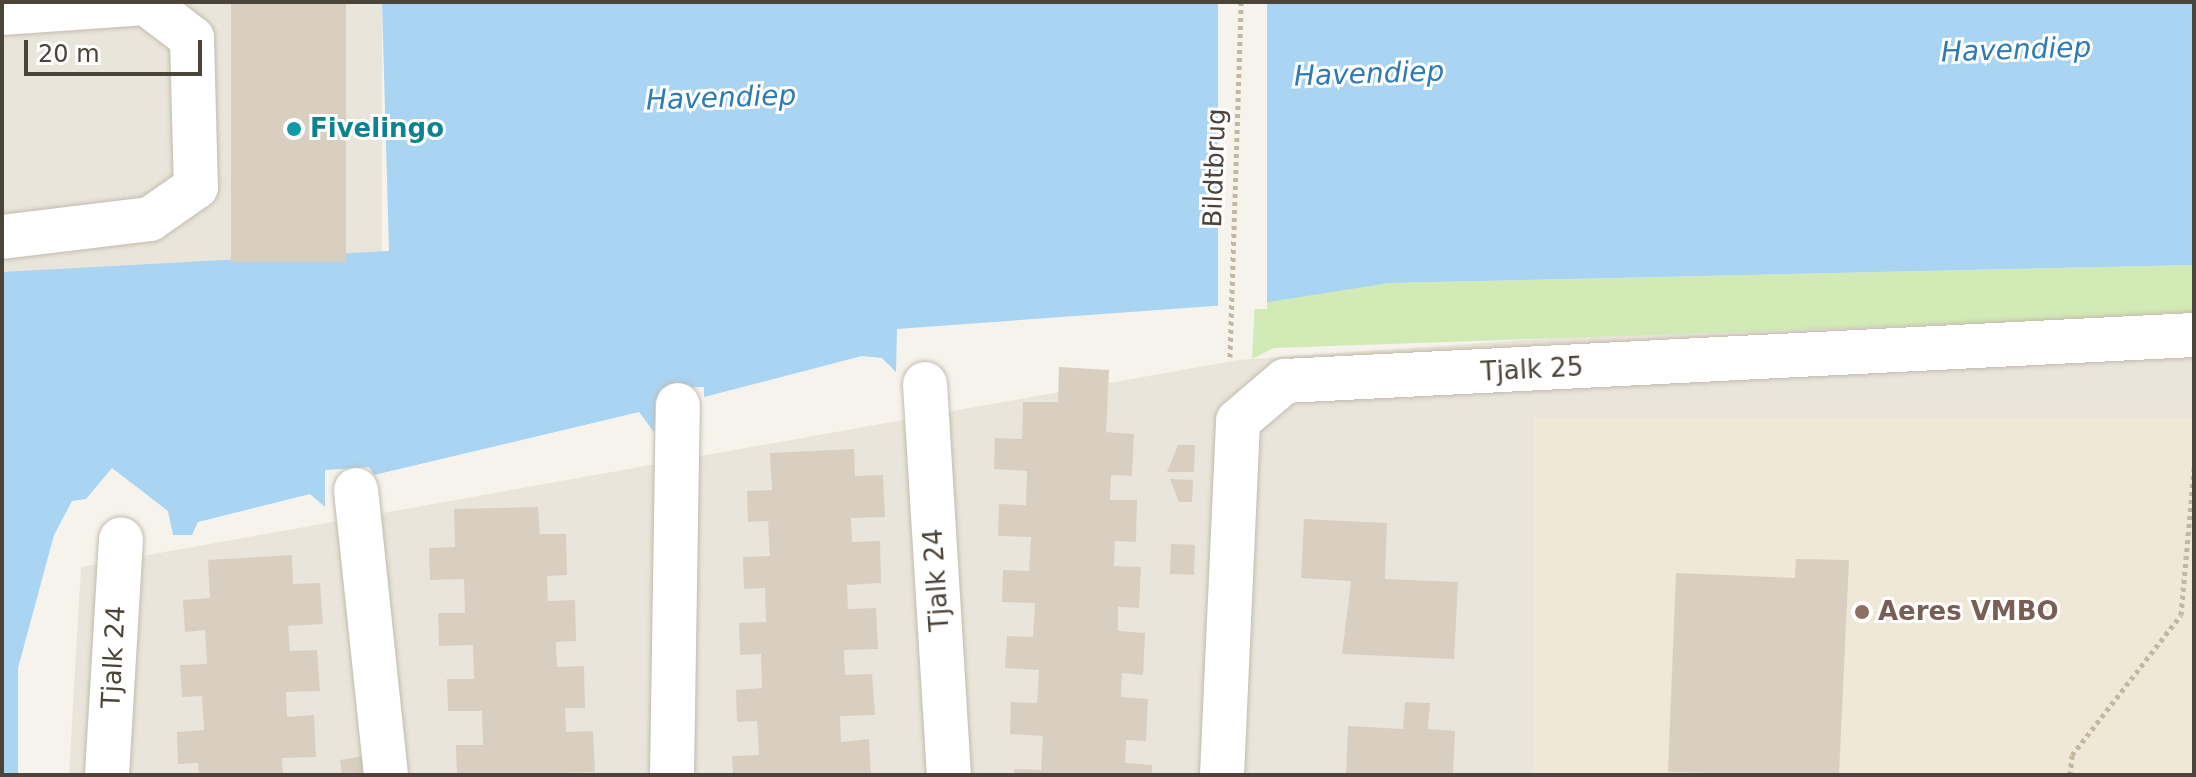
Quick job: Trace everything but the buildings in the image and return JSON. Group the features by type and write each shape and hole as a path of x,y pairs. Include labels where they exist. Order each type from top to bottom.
{"street":[{"path":"2,13 146,3 192,38 196,187 150,219 2,237"},
{"name":"Tjalk 25","path":"1222,775 1238,421 1285,381 2194,335"},
{"name":"Tjalk 24","path":"925,384 949,775"},
{"path":"672,775 678,405"},
{"path":"356,490 386,775"},
{"name":"Tjalk 24","path":"107,775 121,539"}],"path":[{"name":"Bildtbrug","path":"1228,336 1241,2"},
{"path":"2070,775 2072,755 2181,615 2194,468"}],"shaded area":[{"path":"2,2 382,2 382,272 2,272"},
{"path":"2194,294 2194,775 69,775 81,567 1238,360"},
{"name":"Aeres VMBO","path":"1534,418 2194,418 2194,775 1534,775"}],"green space":[{"path":"2194,265 2194,316 1274,348 1252,359 1255,302 1389,283"}],"water":[{"name":"Havendiep","path":"382,2 2194,2 2194,265 1389,283 1269,302 897,329 896,372 882,358 862,356 704,397 704,387 661,388 654,432 639,412 374,475 369,467 325,470 325,507 310,494 198,522 192,535 173,535 168,511 112,468 86,499 72,501 54,535 18,668 18,775 2,775 2,272 389,251"}],"pier":[{"path":"1218,2 1267,2 1267,309 1218,309"}],"place":[{"name":"Fivelingo","path":"294,129"},
{"name":"Aeres VMBO","path":"1862,612"}]}
